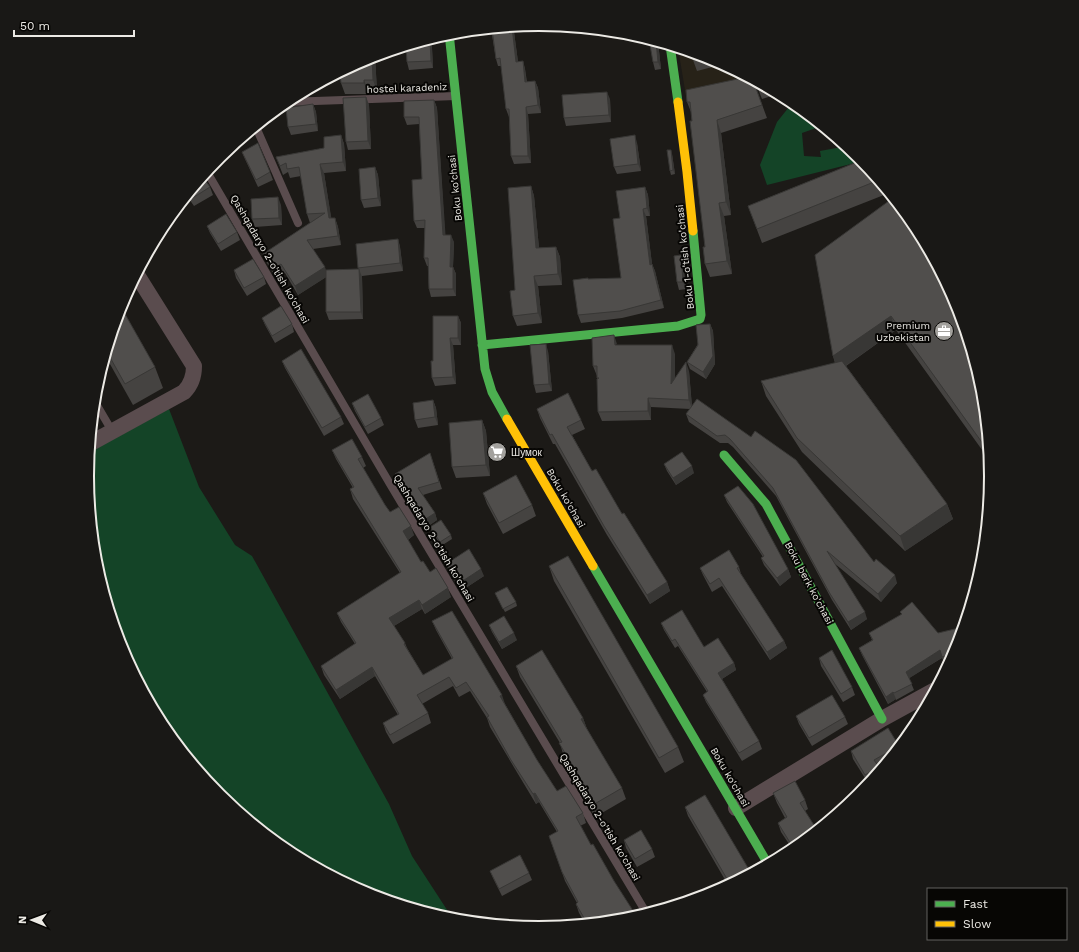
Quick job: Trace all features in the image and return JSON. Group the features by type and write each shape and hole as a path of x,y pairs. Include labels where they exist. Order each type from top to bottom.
{"street":[{"name":"Boku ko'chasi","path":"450,41 482,345 485,369 492,392 765,859"},
{"name":"Boku 1-o'tish ko'chasi","path":"482,345 678,326 700,319 702,315 687,172 671,51"},
{"path":"96,440 184,392 190,387 194,373 194,366 140,279"},
{"name":"Boku berk ko'chasi","path":"724,455 766,504 882,719"},
{"path":"736,808 882,719 928,694"}],"lane":[{"name":"hostel karadeniz","path":"299,102 456,96"},
{"path":"258,132 298,223"},
{"name":"Qashqadaryo 2-o'tish ko'chasi","path":"210,177 390,484 643,909"},
{"path":"99,410 112,431"}],"shaded area":[{"path":"679,54 710,65 744,81 686,96"}],"green space":[{"path":"789,107 816,128 802,133 804,156 821,157 820,151 840,147 856,163 767,185 760,165 777,122"},
{"path":"169,409 199,487 235,545 252,556 389,804 412,856 448,911 424,906 369,887 343,875 292,846 246,811 225,791 186,747 169,723 140,673 118,619 103,563 98,534 95,505 95,449"}],"building":[{"path":"513,32 516,62 523,61 525,82 535,81 538,105 526,107 528,156 511,156 509,109 506,109 500,58 496,59 493,34"},
{"path":"430,45 431,61 407,62 406,52"},
{"path":"650,45 657,46 658,62 653,62"},
{"path":"372,64 373,80 364,80 364,83 341,83 341,78"},
{"path":"739,79 756,88 762,105 717,120 726,202 719,203 727,261 705,264 703,247 705,247 690,121 692,121 690,102 687,102 686,90"},
{"path":"607,92 609,115 564,118 562,95"},
{"path":"366,97 368,141 346,142 343,98"},
{"path":"434,100 443,235 451,235 450,267 453,267 453,289 429,289 428,258 424,258 425,220 414,221 412,180 422,179 419,117 404,117 404,101"},
{"path":"313,104 316,124 288,127 286,110 290,107"},
{"path":"341,135 343,162 320,164 329,218 335,218 338,236 307,240 325,267 295,286 281,264 272,269 263,254 325,213 307,214 299,167 287,169 286,163 280,166 276,157 324,148 324,137"},
{"path":"635,135 638,164 614,167 610,139"},
{"path":"258,143 270,172 256,180 242,152"},
{"path":"667,150 671,150 673,170 670,171"},
{"path":"855,163 873,182 757,229 748,206"},
{"path":"375,167 378,198 361,200 359,169"},
{"path":"206,182 210,187 191,199"},
{"path":"531,186 536,248 556,247 558,274 534,276 538,313 513,316 510,291 515,290 508,188"},
{"path":"645,187 647,208 643,209 650,265 652,264 661,300 620,311 578,315 573,280 588,278 621,278 613,219 620,218 616,191"},
{"path":"278,197 279,218 252,219 251,199"},
{"path":"889,201 910,229 925,254 939,279 951,306 961,333 976,389 984,445 891,316 833,356 815,255"},
{"path":"226,214 237,232 218,244 207,226"},
{"path":"398,239 400,263 358,268 356,244"},
{"path":"681,255 683,282 677,282 674,256"},
{"path":"253,259 264,277 244,288 234,270"},
{"path":"359,269 361,312 326,312 326,270"},
{"path":"281,306 292,324 272,336 262,318"},
{"path":"125,314 155,367 125,384 111,359"},
{"path":"433,316 458,316 458,338 450,338 453,377 432,378 431,361 433,361"},
{"path":"710,324 713,356 703,372 687,362 698,345 696,325"},
{"path":"614,335 615,345 672,345 671,384 686,362 689,400 648,398 648,411 598,412 597,379 599,378 597,378 597,366 593,366 592,338"},
{"path":"546,344 549,384 534,385 530,345"},
{"path":"301,349 341,417 322,428 282,361"},
{"path":"842,361 947,504 900,536 797,438 761,381"},
{"path":"568,393 581,420 567,427 592,471 596,469 622,514 624,513 667,582 647,595 604,526 552,434 550,435 537,409"},
{"path":"368,394 381,418 365,427 352,403"},
{"path":"697,399 751,437 755,431 796,460 874,562 876,559 895,575 878,594 827,551 865,612 848,622 829,592 773,488 730,439 725,435 717,436 686,414"},
{"path":"433,400 435,417 415,420 413,403"},
{"path":"482,420 486,465 452,467 449,423"},
{"path":"352,439 362,457 358,459 385,505 390,512 399,507 411,526 403,531 421,562 423,561 430,572 436,568 448,588 422,605 419,600 389,618 423,675 453,658 432,621 452,611 502,695 500,696 537,760 557,791 566,786 583,813 576,817 591,845 593,844 633,911 584,918 576,904 578,902 562,872 549,836 558,831 535,793 533,794 511,760 487,717 489,716 466,682 456,688 449,677 417,695 428,713 390,735 383,723 399,714 372,667 336,690 321,666 356,643 337,613 401,572 350,489 354,487 332,450"},
{"path":"682,452 692,466 673,478 664,464"},
{"path":"430,453 439,482 418,488 435,513 421,522 409,502 411,501 395,474"},
{"path":"516,475 532,505 499,523 483,493"},
{"path":"738,486 753,504 788,569 777,578 761,558 764,556 724,495"},
{"path":"441,520 451,535 440,542 430,527"},
{"path":"469,549 481,569 458,584 446,564"},
{"path":"729,550 739,567 737,568 784,641 767,652 719,578 710,584 700,568"},
{"path":"568,556 678,747 659,758 549,566"},
{"path":"507,587 516,602 503,609 495,593"},
{"path":"912,602 938,633 958,628 947,656 942,657 940,650 906,672 912,684 894,693 893,692 886,697 859,648 873,640 869,633 902,614 900,612"},
{"path":"682,610 704,647 718,638 734,663 718,673 759,741 739,753 703,695 708,691 675,639 672,641 661,623"},
{"path":"504,616 514,633 499,642 489,625"},
{"path":"542,650 583,718 581,719 622,788 591,806 575,778 579,776 559,743 562,742 516,666"},
{"path":"832,650 852,687 841,694 819,658"},
{"path":"832,695 845,717 809,738 796,716"},
{"path":"888,728 897,742 889,752 874,760 878,765 872,771 865,775 851,751"},
{"path":"795,781 805,800 800,803 814,826 791,843 778,823 787,817 773,793"},
{"path":"705,795 748,868 727,879 685,807"},
{"path":"641,830 652,849 635,859 624,840"},
{"path":"520,855 529,873 499,889 490,871"}],"traffic: fast":[{"path":"450,41 485,369 492,392 507,419"},
{"path":"671,51 678,102"},
{"path":"482,345 678,326 700,319 701,315 693,231"},
{"path":"724,455 766,504 882,719"},
{"path":"593,566 765,859"}],"traffic: slow":[{"path":"678,102 693,231"},
{"path":"507,419 593,566"}],"place":[{"name":"Premium Uzbekistan","path":"944,331"},
{"name":"Шумок","path":"497,452"}]}
